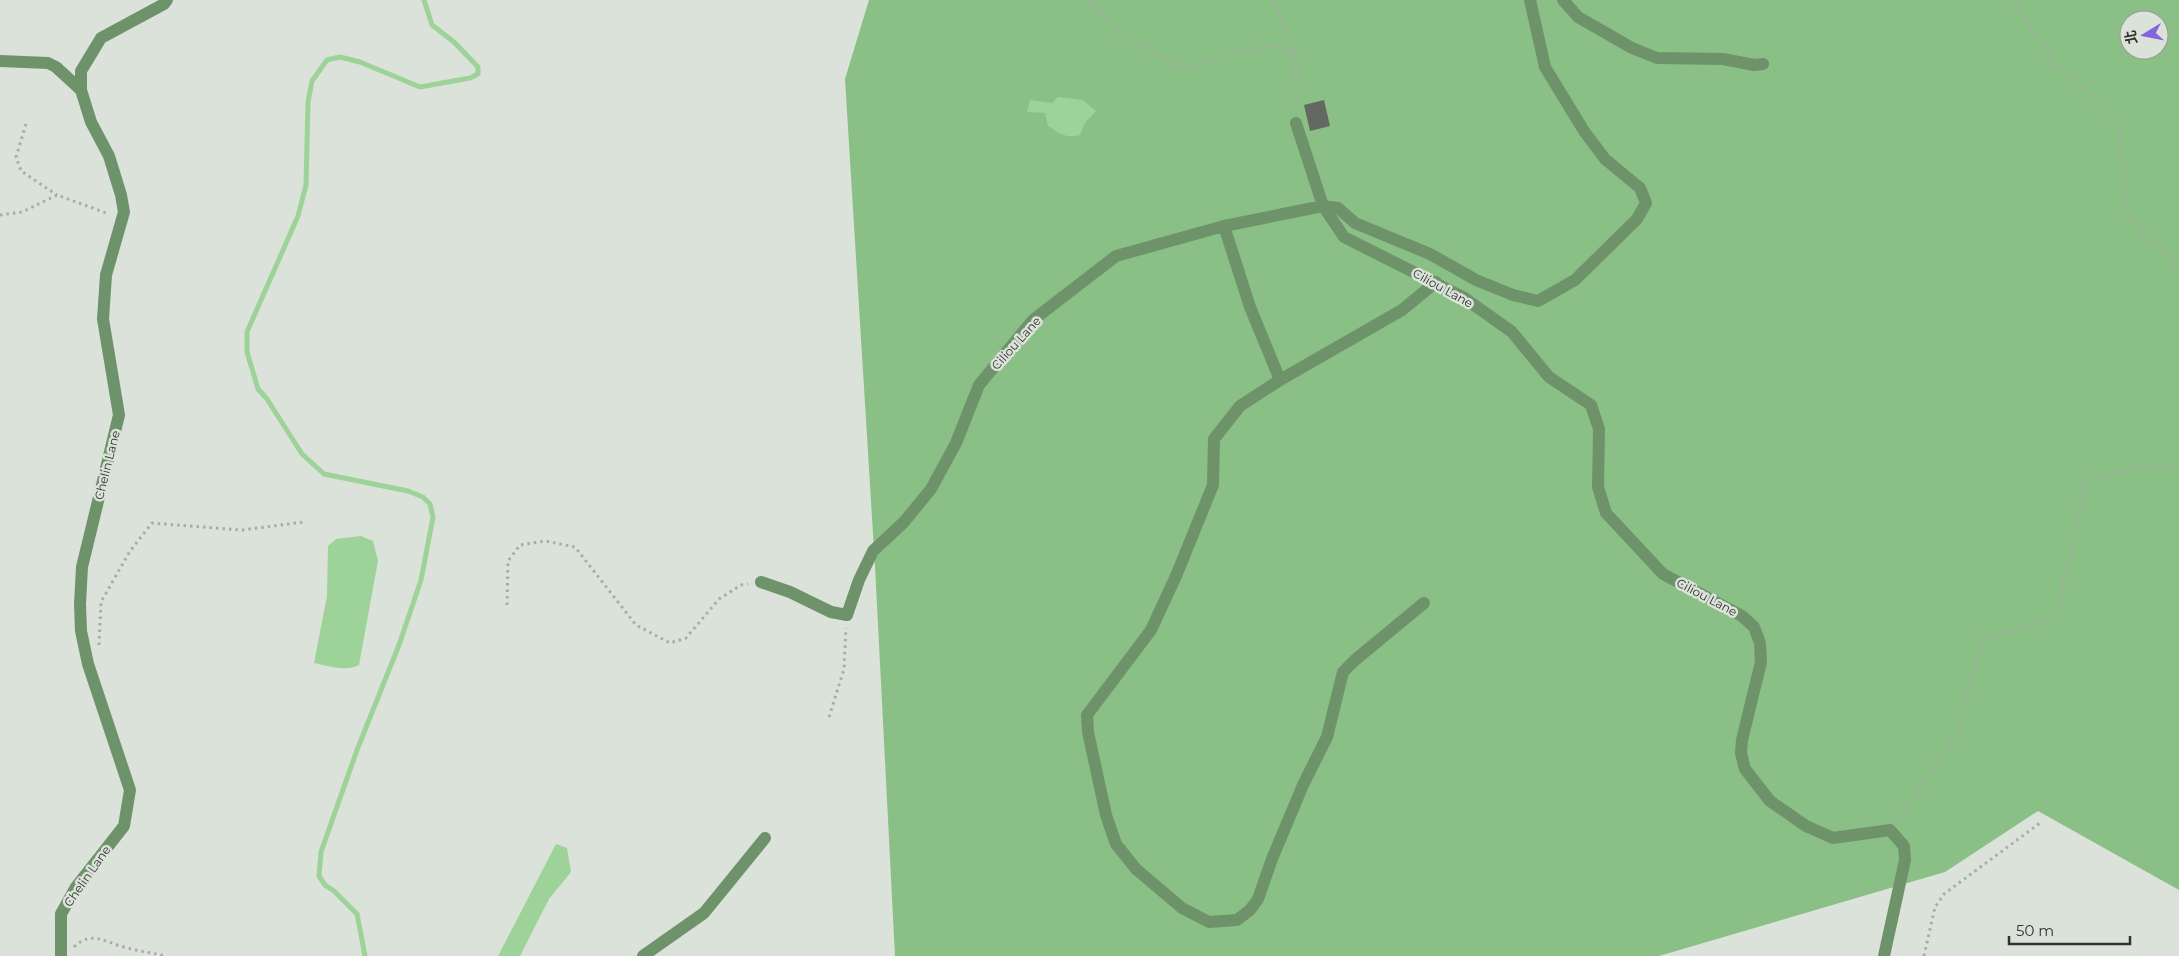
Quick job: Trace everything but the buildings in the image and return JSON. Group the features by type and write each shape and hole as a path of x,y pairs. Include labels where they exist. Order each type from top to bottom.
{"street":[{"name":"Chelin Lane","path":"66,953 61,914 76,886 124,826 130,790 88,664 81,631 82,567 119,415 103,319 106,275 124,212 122,195 109,156 91,122 81,90 81,71 101,38 158,8 167,0"},
{"path":"1296,123 1323,206 1338,208 1356,222 1430,254 1476,280 1513,295 1538,301 1575,280 1637,219 1646,203 1640,188 1605,159 1584,131 1545,67 1530,0"},
{"path":"1563,0 1578,17 1632,48 1657,58 1723,59 1754,65 1763,64"},
{"path":"0,61 48,62 81,90"},
{"name":"Ciliou Lane","path":"847,615 859,580 873,551 904,522 931,489 956,443 979,385 1033,320 1116,256 1224,226 1323,206 1344,237 1463,297 1512,332 1549,378 1591,405 1599,429 1598,487 1606,512 1663,574 1742,616 1754,627 1760,642 1761,662 1742,740 1741,753 1745,769 1770,801 1806,826 1833,838 1890,830"},
{"path":"1224,226 1250,307 1280,380"},
{"path":"1424,603 1343,672 1327,737 1276,849 1258,899 1250,910 1237,920 1209,922 1182,908 1136,869 1116,844 1106,815 1088,732 1087,715 1150,630 1176,576 1212,485 1214,439 1240,406 1280,380 1402,310 1436,282"},
{"path":"761,582 790,592 830,612 847,615"},
{"path":"1884,956 1906,860 1904,846 1890,830"},
{"path":"643,956 704,913 765,838"}],"path":[{"path":"1088,0 1121,35 1184,68 1270,45 1296,54"},
{"path":"1273,0 1296,54 1296,123"},
{"path":"2012,0 2056,63 2120,122 2125,213 2179,268"},
{"path":"26,124 16,157 21,171 57,196 108,213 121,227"},
{"path":"0,215 22,212 57,196"},
{"path":"1890,830 1956,736 1980,641 2056,617 2086,481 2132,468 2179,468"},
{"path":"100,653 101,602 130,550 152,523 242,530 304,522"},
{"path":"507,605 508,561 520,545 545,541 574,547 636,625 670,643 686,638 719,599 741,585 761,582"},
{"path":"829,717 844,669 847,615"},
{"path":"1924,956 1934,907 1944,894 2040,823"},
{"path":"66,953 82,940 102,938 122,947 166,956"}],"shaded area":[{"path":"869,0 2179,0 2179,890 2038,811 1945,872 1659,956 895,956 875,566 845,79"},
{"path":"1058,97 1083,100 1096,111 1085,123 1080,135 1063,135 1048,126 1045,113 1027,112 1030,100 1052,103"},
{"path":"361,536 373,541 378,561 359,665 343,668 314,663 327,596 328,546 336,539"},
{"path":"556,844 567,848 571,872 549,899 520,956 498,956"}],"waterway":[{"path":"365,956 357,914 334,891 325,885 319,876 321,852 357,750 399,645 421,580 433,517 430,504 423,497 408,491 324,474 302,454 267,399 258,389 247,352 247,332 298,216 306,185 308,102 312,81 327,60 340,57 360,62 420,87 470,78 478,74 478,67 454,42 432,25 424,0"}]}
